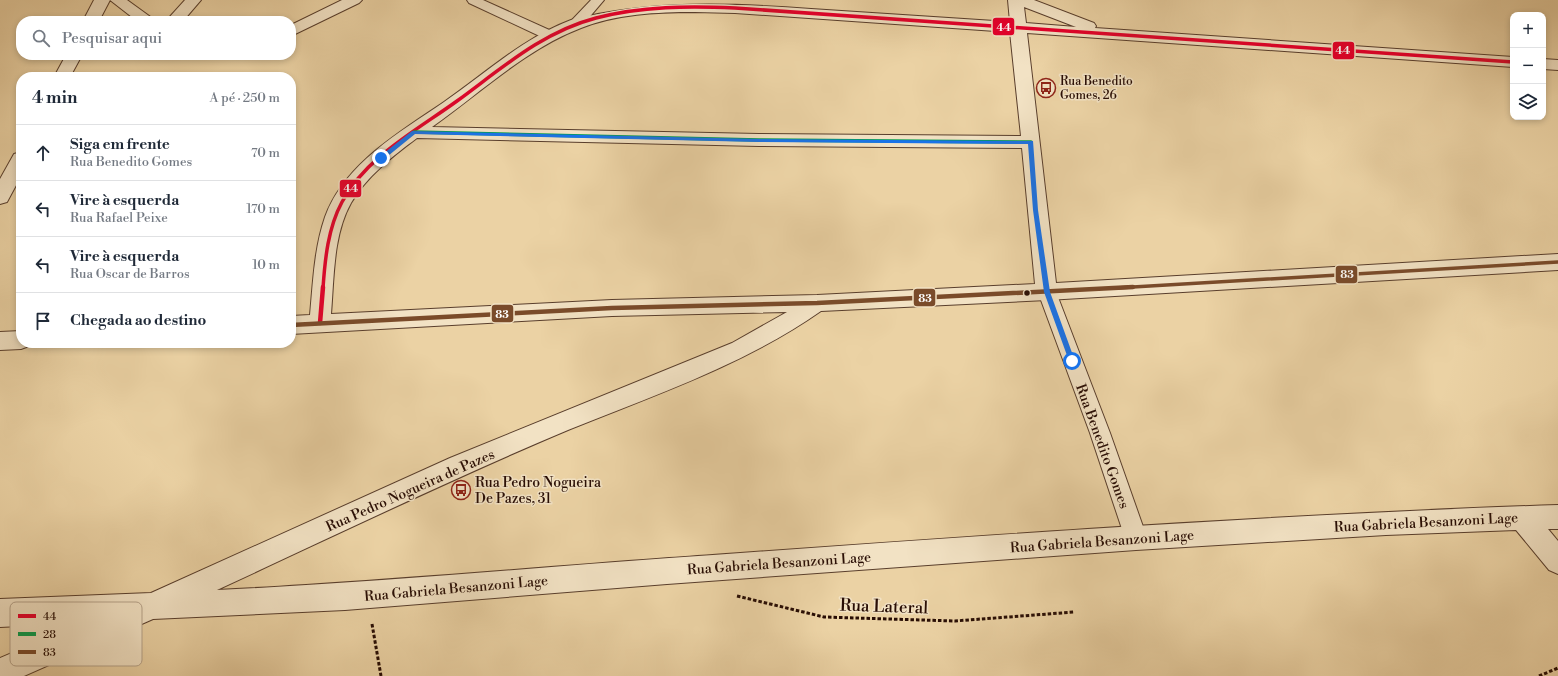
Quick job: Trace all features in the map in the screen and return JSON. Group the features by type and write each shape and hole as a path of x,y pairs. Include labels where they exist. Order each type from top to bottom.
{"street":[{"path":"94,16 102,0"},
{"path":"117,0 141,16"},
{"path":"179,16 193,0"},
{"path":"296,29 354,0"},
{"name":"Rua Benedito Gomes","path":"1016,0 1031,142 1036,210 1047,292"},
{"path":"1020,0 1108,34"},
{"path":"320,323 328,242 341,202 357,179 414,132 522,54 551,36 576,24 605,16 641,9 683,6 819,13 1510,62"},
{"path":"65,72 71,60"},
{"path":"1546,64 1558,65"},
{"path":"414,132 759,140 1031,142"},
{"path":"0,197 16,167"},
{"path":"296,325 605,309 1047,292 1558,262"},
{"name":"Rua Pedro Nogueira de Pazes","path":"142,610 459,466 560,423 634,395 740,349 789,322 817,302"},
{"path":"0,341 16,340"},
{"name":"Rua Gabriela Besanzoni Lage","path":"142,606 367,596 709,568 1136,538 1386,523 1558,517"},
{"path":"1522,518 1558,561"},
{"name":"Rua Gabriela Besanzoni Lage","path":"0,613 10,613"},
{"name":"Rua Pedro Nogueira de Pazes","path":"0,672 14,666"}],"lane":[{"path":"473,0 551,36"},
{"path":"576,24 598,0"},
{"name":"Rua Benedito Gomes","path":"1047,292 1100,433 1136,538"}],"path":[{"name":"Rua Lateral","path":"709,568 728,594 824,617 955,621 1074,612"},
{"path":"367,596 381,676"},
{"path":"1539,676 1558,668"}],"transit line":[{"name":"44","path":"320,323 325,261 331,229 342,202 364,173 394,146 529,48 576,24 615,13 675,7 735,8 1510,62"},
{"name":"28","path":"414,132 759,140 1031,142"},
{"name":"83","path":"296,325 612,308 817,303 1022,293 1558,262"}],"place":[{"name":"Rua Benedito Gomes, 26","path":"1046,88"},
{"name":"Rua Pedro Nogueira De Pazes, 31","path":"461,490"}],"route":[{"path":"381,158 414,132 759,140 1031,142 1036,210 1047,292 1072,361"}]}
